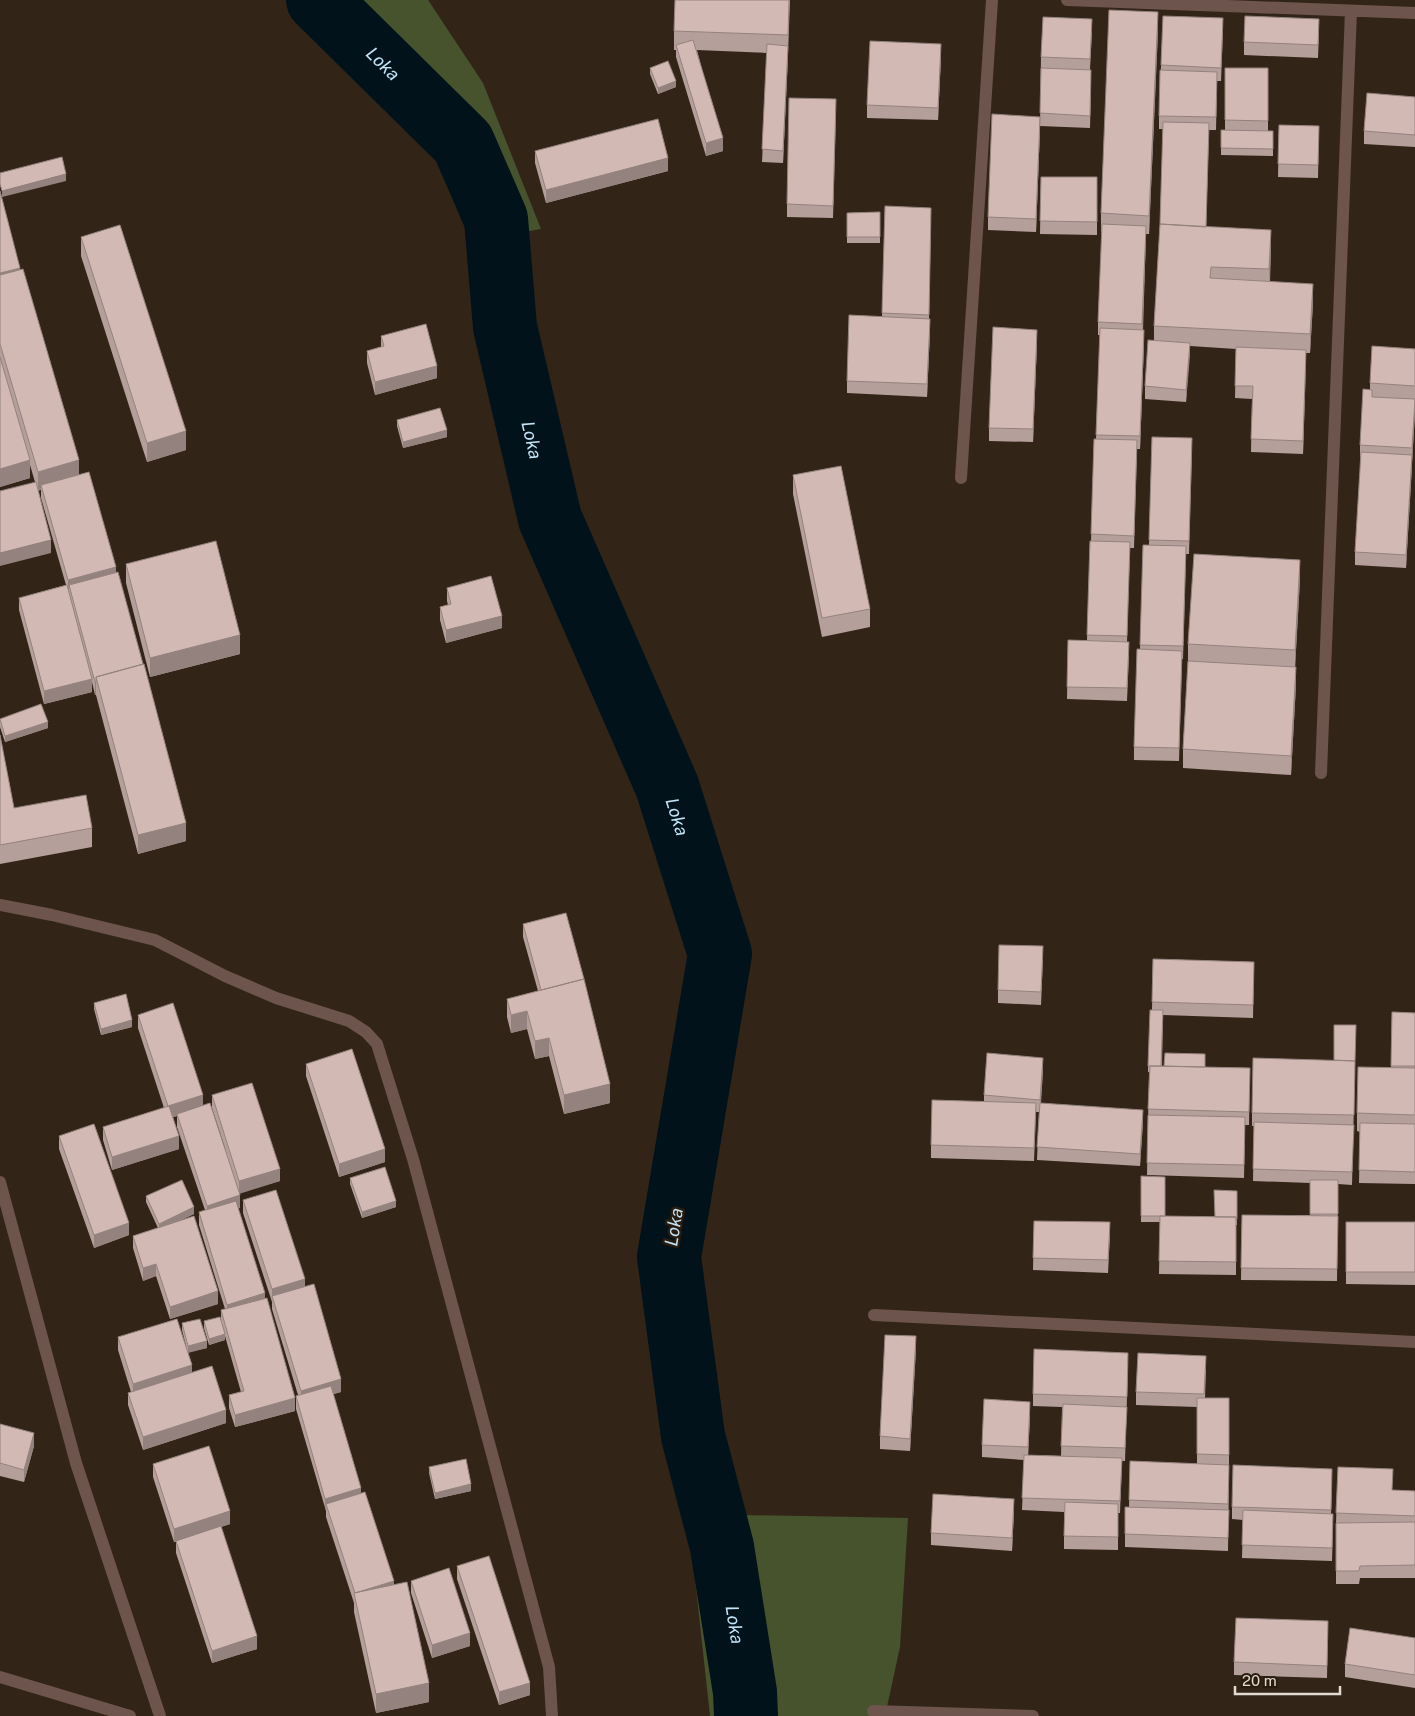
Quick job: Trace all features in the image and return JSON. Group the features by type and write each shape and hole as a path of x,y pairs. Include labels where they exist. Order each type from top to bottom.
{"street":[{"path":"961,478 992,0"},
{"path":"1067,0 1415,13"},
{"path":"1321,774 1351,11"},
{"path":"0,905 52,915 155,940 225,976 276,998 349,1021 366,1032 377,1044 413,1159 549,1667 552,1716"},
{"path":"0,1182 76,1463 160,1716"},
{"path":"874,1315 1415,1342"},
{"path":"0,1676 130,1716"},
{"path":"873,1711 1033,1716"}],"green space":[{"path":"305,0 428,0 483,83 541,229 483,239 461,181"},
{"path":"688,1514 908,1518 900,1647 885,1716 710,1716"}],"building":[{"path":"675,0 789,0 788,35 674,31"},
{"path":"1109,10 1158,12 1149,216 1101,213"},
{"path":"1163,16 1223,18 1221,68 1161,65"},
{"path":"1245,16 1319,19 1318,45 1244,42"},
{"path":"1043,17 1092,19 1090,59 1041,57"},
{"path":"693,40 723,138 706,143 676,45"},
{"path":"870,41 941,44 938,108 867,105"},
{"path":"767,44 788,46 783,151 762,149"},
{"path":"668,61 676,81 658,88 650,68"},
{"path":"1041,68 1091,70 1090,116 1040,113"},
{"path":"1225,68 1268,68 1268,121 1225,120"},
{"path":"1160,70 1217,72 1216,117 1159,116"},
{"path":"1367,93 1415,97 1415,135 1364,131"},
{"path":"789,98 836,99 833,206 787,204"},
{"path":"992,114 1040,117 1036,219 988,217"},
{"path":"658,119 668,158 546,190 535,151"},
{"path":"1163,122 1209,123 1206,227 1160,224"},
{"path":"1279,125 1319,126 1318,165 1278,164"},
{"path":"1221,130 1273,131 1273,149 1221,148"},
{"path":"62,157 66,174 2,191 0,173"},
{"path":"1041,177 1097,177 1097,222 1040,221"},
{"path":"0,191 20,268 0,273"},
{"path":"885,206 931,208 929,315 882,313"},
{"path":"880,212 880,237 847,237 847,213"},
{"path":"1102,224 1146,226 1142,324 1098,322"},
{"path":"1160,224 1271,230 1269,269 1211,267 1210,278 1313,284 1310,334 1154,326"},
{"path":"120,225 186,431 147,443 81,237"},
{"path":"23,269 79,460 38,472 0,344 0,275"},
{"path":"849,315 930,319 927,384 847,381"},
{"path":"426,324 437,366 375,382 367,351 384,346 381,336"},
{"path":"993,327 1037,330 1033,429 989,428"},
{"path":"1100,328 1144,330 1140,436 1096,435"},
{"path":"1148,340 1190,343 1186,390 1145,386"},
{"path":"1372,346 1415,349 1415,386 1370,383"},
{"path":"1236,347 1306,350 1303,441 1251,439 1253,386 1235,386"},
{"path":"0,357 30,460 0,469"},
{"path":"1363,389 1372,390 1372,397 1415,399 1412,448 1360,445"},
{"path":"440,408 447,430 403,442 397,420"},
{"path":"1152,437 1192,438 1189,541 1149,540"},
{"path":"1094,439 1137,440 1134,536 1091,534"},
{"path":"1361,452 1412,455 1406,555 1355,552"},
{"path":"841,466 870,609 822,618 793,475"},
{"path":"89,472 116,567 68,580 41,485"},
{"path":"36,482 51,540 0,553 0,491"},
{"path":"216,541 240,635 150,658 126,564"},
{"path":"1090,541 1130,542 1127,636 1087,635"},
{"path":"1143,545 1186,546 1183,646 1140,645"},
{"path":"1194,554 1300,560 1295,650 1188,644"},
{"path":"118,572 143,664 96,677 95,682 69,585"},
{"path":"491,576 502,616 446,630 440,607 451,604 447,588"},
{"path":"67,585 92,679 44,691 19,598"},
{"path":"1068,640 1129,642 1127,688 1067,687"},
{"path":"1137,649 1182,651 1179,748 1134,747"},
{"path":"1188,661 1296,667 1291,756 1183,749"},
{"path":"144,664 186,823 138,835 96,677"},
{"path":"41,704 48,722 5,736 0,719"},
{"path":"0,735 14,808 86,795 92,828 0,845"},
{"path":"566,913 584,979 541,990 523,924"},
{"path":"999,945 1043,946 1041,992 998,990"},
{"path":"1153,959 1254,962 1253,1005 1152,1002"},
{"path":"584,979 610,1084 564,1095 549,1038 535,1041 527,1011 511,1015 507,999"},
{"path":"126,994 132,1020 101,1029 94,1003"},
{"path":"173,1003 203,1095 168,1106 138,1015"},
{"path":"1150,1010 1163,1010 1161,1066 1148,1066"},
{"path":"1392,1012 1415,1013 1415,1066 1391,1066"},
{"path":"1334,1025 1356,1025 1355,1061 1334,1060"},
{"path":"352,1049 385,1149 339,1164 306,1064"},
{"path":"987,1053 1043,1058 1040,1100 984,1095"},
{"path":"1165,1053 1205,1054 1205,1067 1164,1066"},
{"path":"1253,1058 1355,1061 1354,1115 1252,1113"},
{"path":"1150,1066 1250,1068 1249,1112 1148,1109"},
{"path":"1358,1067 1415,1068 1415,1115 1357,1113"},
{"path":"252,1083 280,1169 239,1181 212,1095"},
{"path":"932,1100 1036,1103 1034,1148 931,1145"},
{"path":"210,1103 240,1195 207,1206 177,1114"},
{"path":"1040,1103 1143,1110 1140,1154 1037,1147"},
{"path":"169,1106 179,1136 112,1157 103,1127"},
{"path":"1148,1115 1245,1117 1244,1165 1147,1163"},
{"path":"1254,1122 1354,1125 1352,1172 1253,1169"},
{"path":"1360,1123 1415,1124 1415,1172 1359,1170"},
{"path":"94,1124 129,1223 94,1235 59,1136"},
{"path":"385,1167 396,1201 362,1212 350,1178"},
{"path":"1141,1176 1165,1177 1165,1216 1141,1216"},
{"path":"182,1180 194,1207 159,1224 146,1196"},
{"path":"1310,1180 1338,1180 1338,1214 1310,1214"},
{"path":"276,1190 305,1279 272,1289 243,1200"},
{"path":"1214,1190 1237,1191 1237,1219 1236,1217 1215,1217"},
{"path":"236,1201 265,1293 227,1305 199,1212"},
{"path":"1242,1215 1338,1216 1337,1269 1241,1268"},
{"path":"194,1216 218,1291 170,1307 156,1264 143,1268 133,1236"},
{"path":"1160,1216 1236,1217 1236,1262 1159,1261"},
{"path":"1034,1221 1110,1222 1108,1260 1033,1258"},
{"path":"1346,1222 1415,1222 1415,1272 1346,1272"},
{"path":"314,1284 341,1379 301,1391 272,1296"},
{"path":"267,1298 295,1398 235,1415 229,1395 244,1391 221,1310"},
{"path":"220,1317 225,1334 209,1339 204,1321"},
{"path":"177,1319 192,1365 133,1384 118,1337"},
{"path":"200,1319 207,1341 188,1346 182,1323"},
{"path":"885,1335 916,1336 910,1439 880,1436"},
{"path":"1034,1349 1128,1353 1127,1397 1033,1394"},
{"path":"1138,1353 1206,1356 1204,1394 1136,1392"},
{"path":"212,1366 226,1410 143,1437 128,1393"},
{"path":"331,1386 361,1488 325,1499 296,1396"},
{"path":"1197,1398 1229,1398 1229,1455 1197,1454"},
{"path":"984,1399 1030,1402 1028,1447 982,1445"},
{"path":"1063,1404 1127,1407 1125,1448 1061,1446"},
{"path":"0,1424 34,1433 24,1470 0,1463"},
{"path":"209,1446 230,1511 174,1529 153,1464"},
{"path":"1024,1455 1122,1458 1120,1501 1022,1498"},
{"path":"466,1459 471,1484 435,1493 429,1467"},
{"path":"1130,1461 1229,1465 1228,1504 1129,1500"},
{"path":"1233,1465 1332,1469 1331,1510 1232,1507"},
{"path":"1338,1467 1393,1469 1392,1490 1415,1491 1415,1516 1336,1513"},
{"path":"365,1492 394,1581 355,1593 326,1504"},
{"path":"933,1494 1014,1499 1012,1538 931,1533"},
{"path":"1065,1502 1118,1504 1118,1537 1064,1536"},
{"path":"1125,1507 1229,1510 1228,1538 1125,1534"},
{"path":"1243,1510 1333,1514 1332,1548 1242,1545"},
{"path":"1415,1522 1415,1565 1360,1566 1359,1571 1336,1571 1336,1523"},
{"path":"221,1526 257,1636 212,1651 176,1541"},
{"path":"489,1556 530,1683 499,1692 457,1566"},
{"path":"449,1568 470,1633 432,1645 411,1581"},
{"path":"407,1582 429,1683 376,1694 354,1593"},
{"path":"1236,1618 1328,1621 1327,1666 1234,1662"},
{"path":"1350,1628 1415,1638 1415,1675 1345,1664"}],"waterway":[{"name":"Loka","path":"318,0 463,143 496,219 505,327 550,519 667,786 720,954 669,1257 693,1436 722,1547 745,1692 746,1716"}]}
